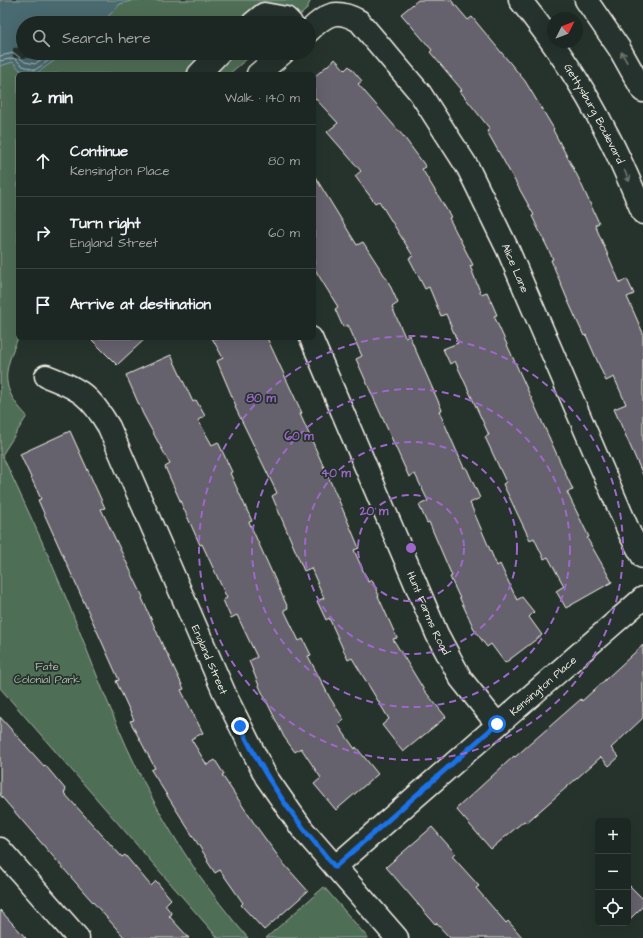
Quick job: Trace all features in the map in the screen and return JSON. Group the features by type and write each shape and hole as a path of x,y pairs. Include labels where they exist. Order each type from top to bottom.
{"street":[{"name":"Gettysburg Boulevard","path":"520,0 550,40 594,108 609,137 643,213"},
{"path":"586,0 619,48 643,90"},
{"path":"262,16 264,14 275,16"},
{"name":"Alice Lane","path":"316,23 327,16 338,14 349,16 359,21 420,93 468,168 508,250 627,526 643,557"},
{"path":"201,72 212,60"},
{"path":"260,72 275,60"},
{"name":"Hunt Farms Road","path":"312,340 437,634 461,679 497,724"},
{"name":"England Street","path":"46,376 73,387 86,395 98,408 110,427 227,699 251,749 285,806 335,867 397,938"},
{"name":"Kensington Place","path":"335,867 643,598"},
{"path":"0,849 78,938"}],"green space":[{"name":"Fate Colonial Park","path":"0,0 311,0 306,10 299,16 16,16 16,60 246,60 231,72 16,72 17,340 9,361 7,380 8,388 12,397 27,416 2,455 34,523 115,721 138,771 161,815 195,870 248,938 218,938 0,688"},
{"path":"324,887 368,938 266,938"}],"water":[{"path":"0,0 134,0 120,4 109,16 16,16 16,60 55,60 38,72 20,70 13,62 0,66"}],"pier":[{"path":"13,48 16,48 16,58 13,58"}],"building":[{"path":"418,0 451,0 468,20 472,17 525,81 554,129 553,130 578,177 599,223 595,225 620,283 627,279 634,294 627,297 643,333 643,475 614,409 626,404 614,377 606,381 586,335 584,336 568,301 551,260 553,259 532,216 534,215 487,131 490,129 460,91 462,90 430,52 432,50 401,14"},
{"path":"335,59 345,70 349,66 362,81 358,84 404,137 426,167 422,169 451,217 449,218 473,265 470,266 481,294 487,292 497,315 494,316 573,490 567,492 589,537 587,538 612,582 566,608 556,591 564,586 548,557 544,559 534,538 530,540 503,484 506,482 485,437 489,435 455,361 450,364 443,349 458,343 446,314 441,316 429,287 425,289 409,258 413,256 379,201 375,203 355,176 361,171 327,132 338,123 316,99 316,75"},
{"path":"316,178 357,245 363,242 388,281 398,303 392,307 405,337 409,335 442,410 439,411 464,468 466,467 480,498 470,503 497,566 500,564 517,600 522,597 534,612 529,617 542,635 505,663 491,644 487,647 475,631 450,577 452,576 429,522 427,523 419,505 428,501 415,474 409,477 356,359 362,356 348,325 343,327 335,309 338,307 316,271"},
{"path":"92,340 144,340 117,365"},
{"path":"213,340 268,340 302,413 300,414 359,548 354,550 368,582 372,580 397,638 393,639 424,690 446,717 403,752 382,725 389,719 352,658 348,660 329,618 326,620 317,601 324,598 311,568 304,571 272,496 277,493 235,407 236,406 217,361 223,358"},
{"path":"171,355 193,402 196,400 205,416 198,420 212,445 218,442 232,472 230,473 252,521 249,522 288,608 284,610 299,641 303,639 311,655 308,656 330,698 344,720 338,725 355,749 356,747 378,774 336,810 314,784 321,778 301,748 295,752 284,737 260,688 249,661 257,657 237,615 231,618 223,600 227,598 202,544 200,545 165,467 170,464 143,414 126,375"},
{"path":"70,431 105,508 101,509 143,597 142,598 165,651 184,689 181,690 203,733 191,739 207,765 215,760 224,774 222,775 256,826 283,863 308,891 264,930 241,905 243,903 220,870 215,873 151,770 155,768 130,721 134,720 116,681 119,680 38,500 41,499 20,454"},
{"path":"643,645 643,718 611,748 619,757 609,766 601,757 526,823 524,821 491,849 456,809 514,756 515,757 581,699 582,701"},
{"path":"0,717 44,766 45,765 66,790 64,793 122,857 125,855 151,886 156,881 171,899 165,905 172,914 169,916 189,938 125,938 0,795"},
{"path":"432,827 455,853 452,856 479,886 476,888 506,923 508,921 523,938 450,938 436,923 435,924 386,867"},
{"path":"631,887 643,899 643,906 631,918"},
{"path":"0,910 26,938 0,938"}],"route":[{"path":"240,726 266,777 285,806 303,830 335,867 497,724"}]}
